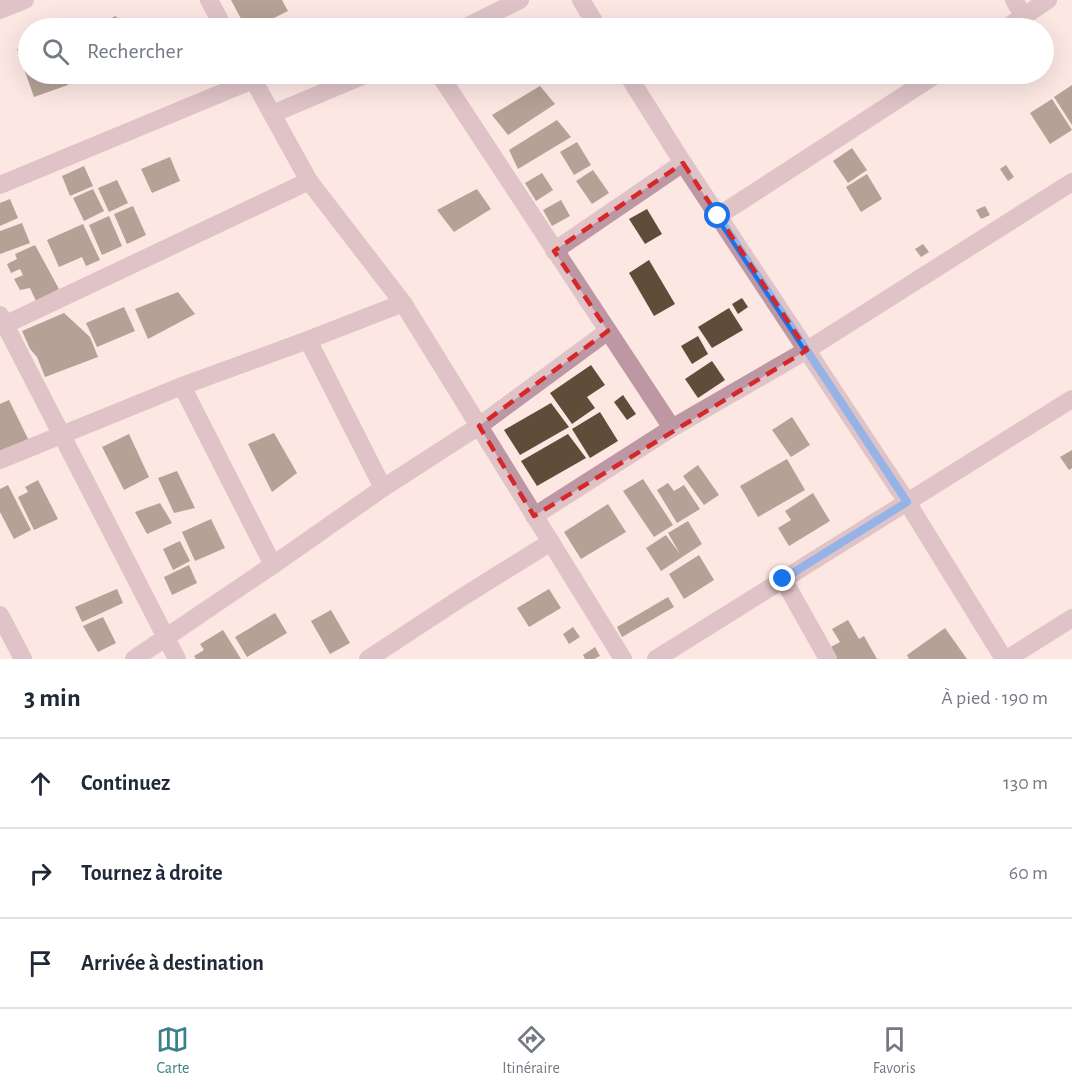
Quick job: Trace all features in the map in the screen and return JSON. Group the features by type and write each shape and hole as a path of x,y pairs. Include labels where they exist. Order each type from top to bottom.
{"street":[{"path":"208,0 218,18"},
{"path":"484,18 520,0"},
{"path":"581,0 592,18"},
{"path":"1014,0 1024,17 1048,0"},
{"path":"0,10 20,1"},
{"path":"0,185 235,84"},
{"path":"255,84 309,181 403,303 623,659"},
{"path":"272,114 343,84"},
{"path":"446,84 672,428"},
{"path":"633,84 907,502 1006,659 1072,618"},
{"path":"718,216 922,84"},
{"path":"555,251 683,163"},
{"path":"177,659 63,434 2,322 309,181"},
{"path":"534,516 672,428 807,350 1072,182"},
{"path":"0,460 182,386 403,303"},
{"path":"134,659 273,566 383,488 479,426 608,330"},
{"path":"308,340 383,488"},
{"path":"182,386 273,566"},
{"path":"656,659 1072,399"},
{"path":"369,659 551,542"},
{"path":"783,579 828,659"},
{"path":"0,615 23,659"}],"highlighted area":[{"path":"683,163 807,350 534,516 479,426 608,331 554,251"}],"building":[{"path":"231,0 282,0 288,11 274,18 241,18"},
{"path":"29,84 68,84 68,85 34,97"},
{"path":"1072,85 1072,125 1054,97"},
{"path":"540,86 555,104 508,135 492,115"},
{"path":"1052,99 1072,130 1050,144 1030,113"},
{"path":"557,120 571,137 518,169 509,150"},
{"path":"577,142 591,165 574,175 560,152"},
{"path":"852,148 867,170 848,183 833,161"},
{"path":"170,157 180,181 152,193 141,169"},
{"path":"1006,165 1014,177 1008,181 1000,169"},
{"path":"84,166 93,186 70,196 62,176"},
{"path":"593,170 609,193 592,204 576,181"},
{"path":"542,173 553,190 536,201 525,183"},
{"path":"867,174 882,199 861,212 846,187"},
{"path":"117,180 128,203 109,212 98,188"},
{"path":"93,189 104,211 84,221 73,198"},
{"path":"477,189 491,209 454,232 437,210"},
{"path":"10,199 18,218 0,226 0,203"},
{"path":"561,200 570,216 552,226 543,210"},
{"path":"133,206 146,235 127,244 114,214"},
{"path":"985,206 990,215 981,219 976,210"},
{"path":"647,209 662,234 645,244 629,219"},
{"path":"109,216 122,246 102,255 89,225"},
{"path":"22,223 30,243 0,254 0,231"},
{"path":"83,224 100,260 86,266 82,257 59,267 47,240"},
{"path":"923,244 929,252 921,257 915,249"},
{"path":"35,245 59,289 36,301 30,288 20,290 14,279 23,275 20,269 11,273 7,264 17,259 15,254"},
{"path":"649,260 675,304 654,316 629,273"},
{"path":"178,292 195,314 148,339 135,309"},
{"path":"742,298 748,307 738,314 732,304"},
{"path":"124,307 135,331 97,347 86,323"},
{"path":"729,308 743,330 712,348 698,327"},
{"path":"64,313 90,337 98,357 45,377 22,331"},
{"path":"698,336 708,354 692,364 681,346"},
{"path":"712,361 725,380 698,398 685,379"},
{"path":"591,365 605,385 587,397 595,408 572,424 550,393"},
{"path":"623,395 636,414 627,420 614,402"},
{"path":"9,400 30,443 0,455 0,404"},
{"path":"551,403 569,427 520,455 504,430"},
{"path":"600,412 618,441 590,458 572,429"},
{"path":"792,417 810,445 791,457 772,430"},
{"path":"274,433 297,473 272,492 248,444"},
{"path":"129,434 149,477 124,490 102,447"},
{"path":"568,434 586,458 537,486 521,461"},
{"path":"1072,450 1072,468 1069,470 1060,457"},
{"path":"787,459 805,490 758,517 740,486"},
{"path":"698,465 719,495 704,505 683,476"},
{"path":"177,471 195,508 174,513 158,478"},
{"path":"643,479 673,525 654,537 623,491"},
{"path":"38,480 58,519 34,530 18,497 28,492 25,487"},
{"path":"668,483 674,491 684,485 700,509 677,523 657,490"},
{"path":"8,485 31,530 14,539 0,512 0,489"},
{"path":"813,493 830,521 789,546 778,528 791,520 785,511"},
{"path":"160,503 172,523 147,534 135,512"},
{"path":"608,504 626,532 581,559 564,532"},
{"path":"211,519 225,548 195,561 182,532"},
{"path":"688,521 702,544 661,571 646,548 666,535 680,554 668,533"},
{"path":"180,541 190,561 173,570 163,549"},
{"path":"699,555 714,580 684,599 669,574"},
{"path":"189,565 197,583 172,595 164,577"},
{"path":"117,589 123,603 82,622 75,607"},
{"path":"549,589 561,608 529,627 517,608"},
{"path":"668,597 674,607 622,637 617,627"},
{"path":"331,610 350,643 330,654 311,621"},
{"path":"275,613 287,633 247,657 235,637"},
{"path":"103,617 116,643 98,652 83,626"},
{"path":"848,620 859,639 864,636 877,659 836,659 829,648 840,642 832,629"},
{"path":"573,627 580,637 569,644 563,634"},
{"path":"945,628 967,659 909,659 907,655"},
{"path":"223,630 241,659 196,659 194,656 204,650 200,644"},
{"path":"595,647 600,656 585,659 583,655"}],"route":[{"path":"718,216 907,502 783,579"}]}
